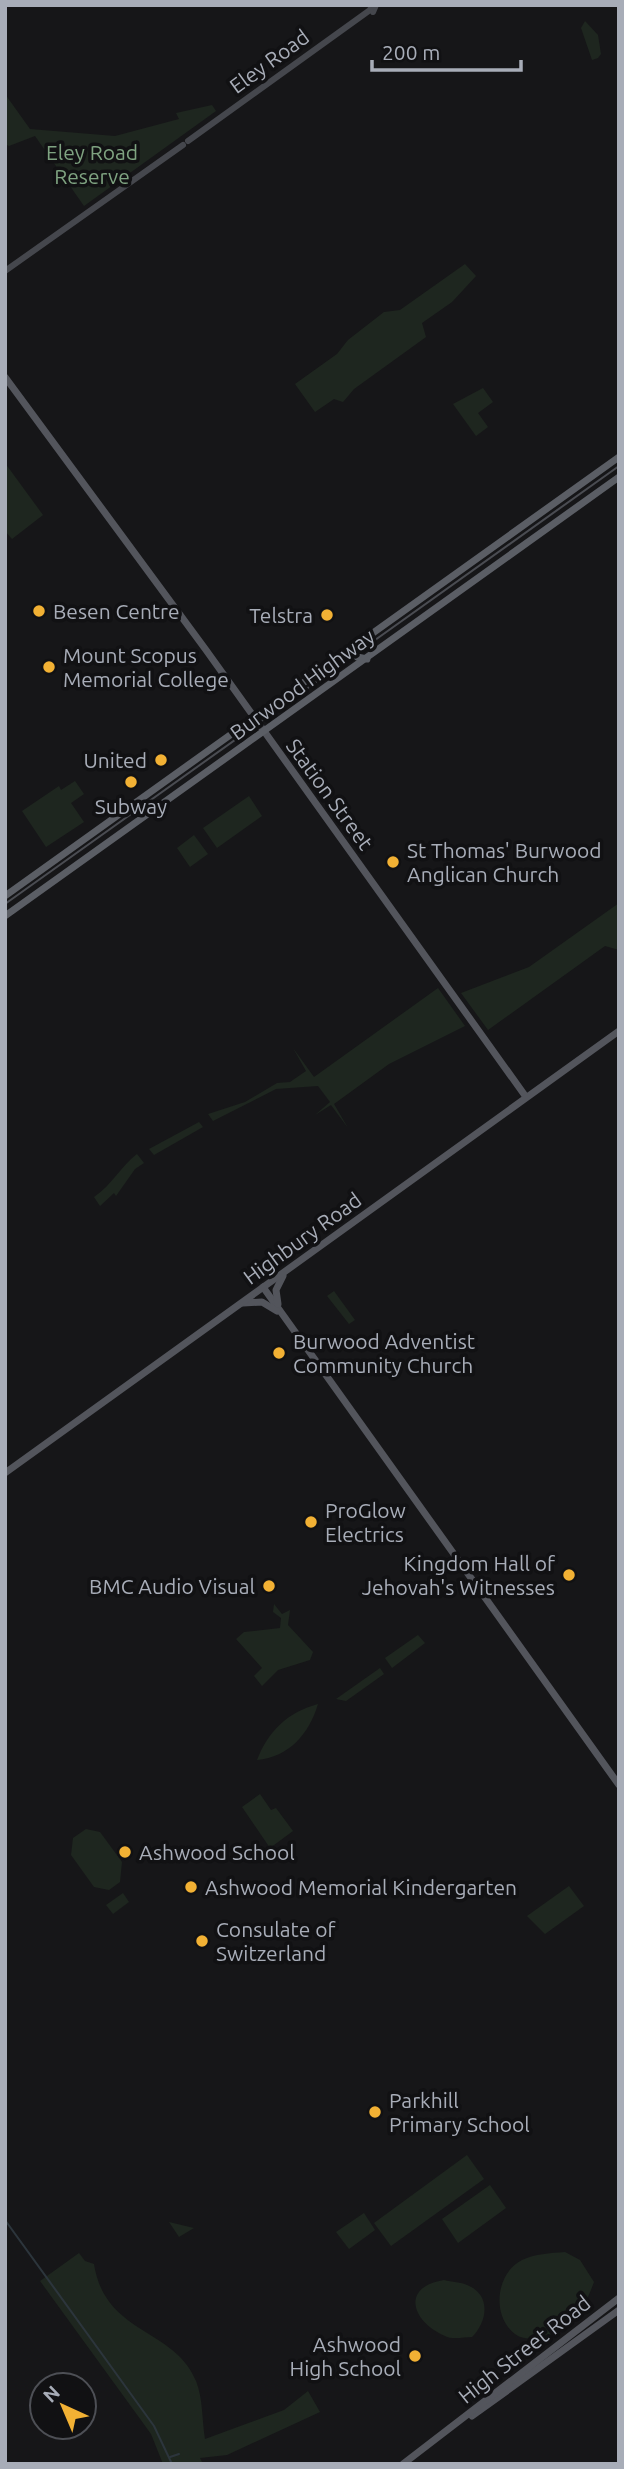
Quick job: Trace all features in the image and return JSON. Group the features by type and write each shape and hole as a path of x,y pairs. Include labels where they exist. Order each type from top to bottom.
{"highway":[{"name":"Burwood Highway","path":"5,896 619,457"},
{"name":"Burwood Highway","path":"5,916 619,478"},
{"path":"351,650 357,657 367,659"},
{"path":"156,789 170,800"}],"main road":[{"name":"Eley Road","path":"5,271 374,6"},
{"name":"Station Street","path":"5,377 526,1097"},
{"name":"Highbury Road","path":"5,1473 619,1031"},
{"path":"285,1319 277,1302 276,1290 288,1269"},
{"path":"263,1287 619,1785"},
{"path":"241,1303 262,1302 285,1319"},
{"name":"High Street Road","path":"452,2428 619,2298"},
{"name":"High Street Road","path":"403,2464 619,2310"}],"green space":[{"path":"585,21 598,35 601,54 592,60 581,28"},
{"name":"Eley Road Reserve","path":"5,94 30,129 115,136 179,119 176,113 212,105 216,111 84,206 35,136 9,146 5,144"},
{"path":"465,264 476,276 452,302 422,323 426,337 354,389 343,402 334,399 315,412 295,384 337,354 348,340 384,312 400,310"},
{"path":"483,388 493,402 478,413 488,427 476,436 453,404"},
{"path":"5,463 43,515 12,539 5,531"},
{"path":"75,781 84,794 71,803 84,822 46,847 22,811 59,786 61,790"},
{"path":"249,796 262,816 217,848 203,828"},
{"path":"194,835 208,854 190,867 177,848"},
{"path":"619,903 619,950 605,946 488,1030 461,993 529,967"},
{"path":"438,988 465,1026 389,1064 334,1104 348,1128 331,1105 315,1115 330,1102 318,1086 276,1089 213,1121 208,1114 245,1102 277,1083 290,1082 306,1071 293,1048 314,1077"},
{"path":"199,1122 203,1127 154,1155 149,1149"},
{"path":"137,1154 144,1163 135,1169 116,1196 114,1193 100,1206 94,1197"},
{"path":"334,1291 355,1320 349,1324 327,1296"},
{"path":"274,1604 282,1614 290,1610 288,1625 313,1652 310,1660 278,1670 262,1686 254,1676 262,1668 236,1639 244,1632 280,1628 281,1618 273,1612"},
{"path":"418,1635 425,1643 392,1668 385,1658"},
{"path":"380,1668 384,1674 346,1701 336,1699"},
{"path":"318,1704 309,1725 296,1742 279,1754 257,1760 267,1740 280,1724 297,1712"},
{"path":"260,1794 271,1810 276,1808 293,1831 270,1848 242,1807"},
{"path":"86,1829 100,1832 122,1862 120,1882 109,1890 94,1887 71,1855 73,1838"},
{"path":"569,1886 584,1906 545,1934 527,1916"},
{"path":"123,1893 129,1902 113,1914 106,1905"},
{"path":"467,2155 484,2179 391,2246 374,2223"},
{"path":"490,2185 506,2208 458,2243 442,2219"},
{"path":"364,2213 375,2230 349,2249 336,2232"},
{"path":"169,2222 194,2228 179,2237"},
{"path":"565,2252 580,2260 594,2282 581,2310 569,2325 552,2334 535,2338 518,2336 507,2326 500,2306 502,2284 507,2275 513,2266 527,2258"},
{"path":"79,2253 85,2261 94,2264 101,2287 112,2305 126,2318 173,2350 186,2364 198,2388 205,2439 284,2410 308,2391 320,2412 227,2455 200,2458 203,2464 163,2464 151,2434 40,2281"},
{"path":"444,2280 462,2283 475,2289 484,2302 484,2317 472,2337 445,2336 434,2330 419,2314 416,2297 421,2290"}],"waterway":[{"path":"5,2220 154,2426 172,2464"},
{"path":"170,2457 179,2454"}],"tram line":[{"path":"5,904 619,466"}],"place":[{"name":"Besen Centre","path":"39,611"},
{"name":"Telstra","path":"327,615"},
{"name":"Mount Scopus Memorial College","path":"49,667"},
{"name":"United","path":"161,760"},
{"name":"Subway","path":"131,782"},
{"name":"St Thomas' Burwood Anglican Church","path":"393,862"},
{"name":"Burwood Adventist Community Church","path":"279,1353"},
{"name":"ProGlow Electrics","path":"311,1522"},
{"name":"Kingdom Hall of Jehovah's Witnesses","path":"569,1575"},
{"name":"BMC Audio Visual","path":"269,1586"},
{"name":"Ashwood School","path":"125,1852"},
{"name":"Ashwood Memorial Kindergarten","path":"191,1887"},
{"name":"Consulate of Switzerland","path":"202,1941"},
{"name":"Parkhill Primary School","path":"375,2112"},
{"name":"Ashwood High School","path":"415,2356"}]}
